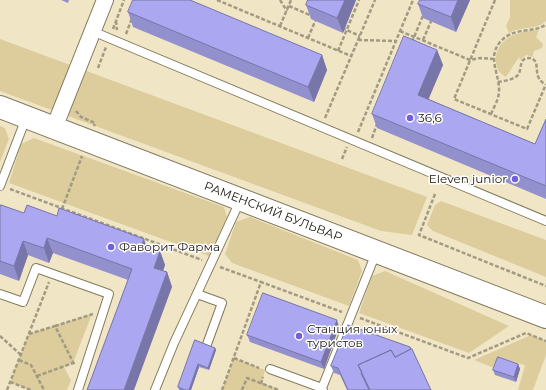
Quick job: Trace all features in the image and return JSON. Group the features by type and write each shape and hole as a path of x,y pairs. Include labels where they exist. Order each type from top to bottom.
{"street":[{"path":"54,128 105,0"},
{"name":"РАМЕНСКИЙ БУЛЬВАР","path":"0,107 546,317"}],"lane":[{"path":"92,31 546,221"},
{"path":"3,187 26,117"},
{"path":"155,390 174,343 240,200"},
{"path":"268,370 323,389 376,252"},
{"path":"0,294 23,302 36,268 109,294 78,390"},
{"path":"197,294 222,303 206,347"}],"path":[{"path":"217,0 351,56"},
{"path":"280,0 286,11"},
{"path":"280,26 291,0"},
{"path":"338,50 359,0"},
{"path":"321,128 375,0"},
{"path":"354,141 413,0"},
{"path":"495,0 454,99 527,129 546,84 538,79 536,62 532,58 522,60 520,72 515,77 498,82"},
{"path":"289,6 317,18 308,38"},
{"path":"411,44 426,7"},
{"path":"310,15 312,10"},
{"path":"124,38 135,13"},
{"path":"423,40 434,13"},
{"path":"491,114 500,90 494,59 496,48 500,41 517,31 536,29 543,27 546,24"},
{"path":"337,26 360,36"},
{"path":"400,31 470,60 480,58 494,59"},
{"path":"358,40 396,41"},
{"path":"370,141 379,120"},
{"path":"3,187 468,358 526,333 546,341"},
{"path":"435,194 419,235 546,286"},
{"path":"7,390 52,274"},
{"path":"222,390 261,282"},
{"path":"29,334 104,310"},
{"path":"55,326 81,379"},
{"path":"0,336 21,355"},
{"path":"234,358 268,370"},
{"path":"18,360 31,365 44,390"},
{"path":"37,376 74,363"},
{"path":"261,384 264,375"},
{"path":"242,390 246,378 279,390"},
{"path":"10,382 31,390"}],"shaded area":[{"path":"510,0 546,0 546,21 538,26 519,29 509,33 506,26 510,17"},
{"path":"539,30 536,37 543,44 542,48 534,51 534,57 526,55 520,60 519,57 506,77 502,75 497,68 496,58 497,52 502,44 510,37 515,35"},
{"path":"0,39 427,197 412,235 381,231 0,91"},
{"path":"0,126 5,128 9,139 0,162"},
{"path":"34,138 224,207 227,217 209,256 9,183 21,144"},
{"path":"441,201 546,240 546,277 433,231 427,225 435,205"},
{"path":"250,217 358,260 362,271 349,306 232,263 225,254 236,222"},
{"path":"385,271 509,326 469,353 359,313 372,276"},
{"path":"92,314 73,363 64,367 71,380 67,390 31,390 10,382 29,334"},
{"path":"531,335 546,341 546,355 533,390 518,390 525,365 501,359 497,369 474,360"},
{"path":"234,358 265,370 262,383 279,390 222,390"}],"building":[{"path":"133,0 190,0 322,55 308,87 128,12"},
{"path":"308,0 345,0 337,18 306,5"},
{"path":"420,0 458,0 451,17 418,4"},
{"path":"404,36 437,50 418,95 535,144 546,119 546,186 372,114"},
{"path":"1,205 24,213 27,205 57,216 59,208 144,239 142,244 160,251 154,268 167,272 124,390 87,390 132,269 47,238 44,248 23,241 14,266 0,261"},
{"path":"263,293 337,320 321,362 247,335"},
{"path":"348,325 410,347 411,349 395,357 391,350 358,365 369,390 348,390 338,368 331,366"},
{"path":"195,340 215,348 208,368 198,364 189,390 185,390 178,387"},
{"path":"412,349 431,390 370,390 358,365 391,350 395,357"},
{"path":"498,357 518,364 514,377 493,370"}],"place":[{"name":"36,6","path":"410,118"},
{"name":"Eleven junior","path":"515,179"},
{"name":"Фаворит Фарма","path":"111,247"},
{"name":"Станция юных туристов","path":"299,336"}]}
